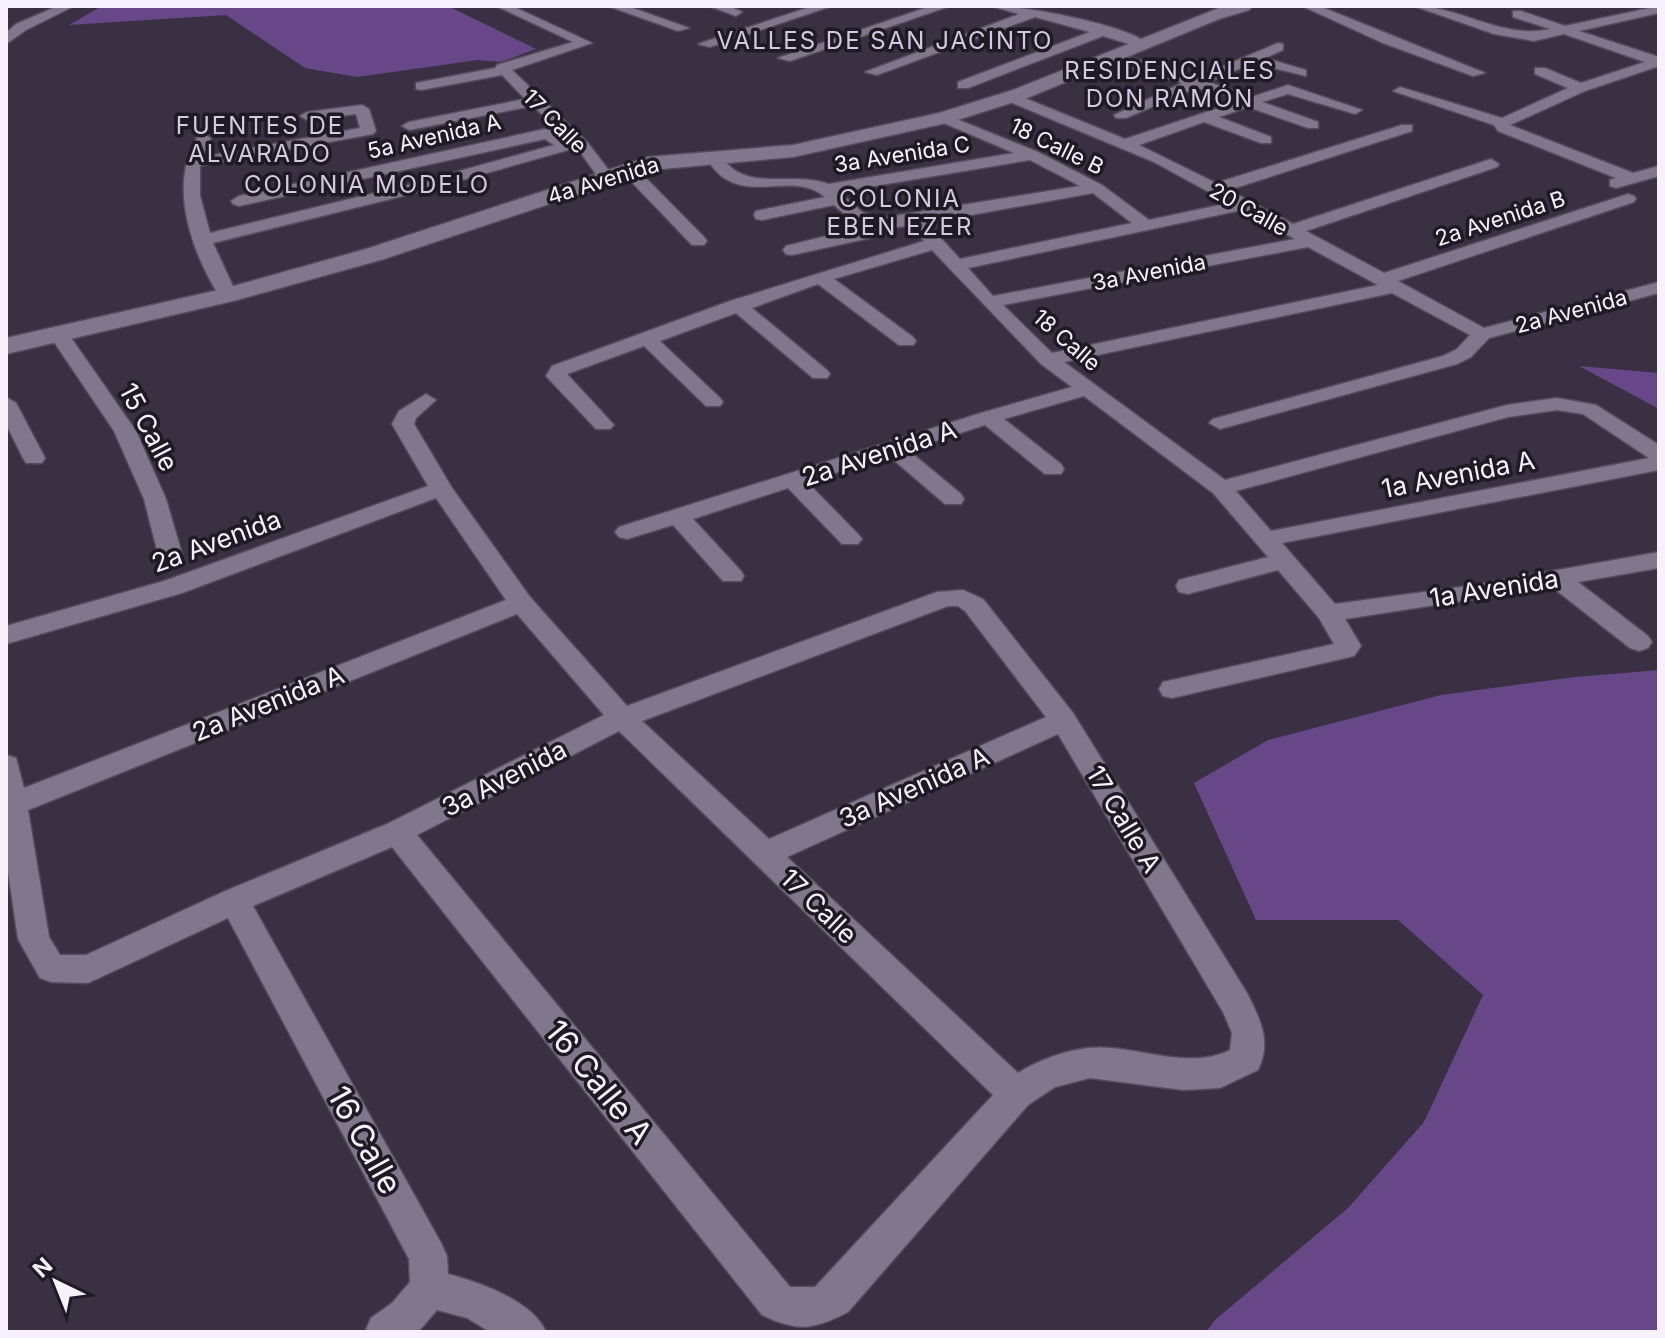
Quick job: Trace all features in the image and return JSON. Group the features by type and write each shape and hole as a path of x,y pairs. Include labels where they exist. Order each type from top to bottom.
{"street":[{"path":"421,86 502,69 585,43 502,6"},
{"path":"614,6 683,28"},
{"path":"715,6 736,12"},
{"path":"705,44 826,6"},
{"path":"785,58 944,6"},
{"path":"997,6 1035,13 1142,44"},
{"name":"4a Avenida","path":"6,346 228,295 375,254 617,173 668,160 793,151 944,118 1010,97 1243,6"},
{"path":"1308,6 1478,73"},
{"path":"1420,6 1494,30 1534,37 1659,9"},
{"path":"6,21 65,7"},
{"path":"6,40 21,27 65,7"},
{"path":"872,72 1035,13"},
{"path":"1517,14 1658,62"},
{"path":"963,85 1101,32"},
{"path":"1121,115 1278,47"},
{"path":"1115,57 1227,93"},
{"path":"1252,58 1301,73"},
{"path":"1503,124 1580,88 1658,62"},
{"name":"17 Calle","path":"502,69 583,146 698,241"},
{"path":"1540,71 1580,88"},
{"path":"1123,145 1290,89 1355,110"},
{"path":"1400,91 1503,124 1631,178"},
{"name":"20 Calle","path":"1010,97 1160,159 1482,334"},
{"path":"409,126 535,101"},
{"path":"1250,103 1313,125"},
{"path":"193,163 368,131 362,109 307,116"},
{"path":"1204,117 1266,140"},
{"name":"18 Calle B","path":"944,118 1032,155 1096,188 1144,224"},
{"path":"1214,189 1407,128"},
{"name":"5a Avenida A","path":"545,134 554,135 563,147 421,187 251,229 236,195 545,134"},
{"path":"203,139 193,163 193,197 203,240 228,295"},
{"name":"3a Avenida C","path":"762,215 832,194 1032,155"},
{"path":"715,159 731,179 813,184 832,194 856,217 877,225 1096,188"},
{"path":"1289,231 1491,164"},
{"path":"1605,187 1659,171"},
{"name":"2a Avenida B","path":"1048,360 1391,283 1628,199"},
{"path":"958,265 1243,205"},
{"name":"18 Calle","path":"915,220 989,302 1048,360 1221,488 1329,613 1347,648 1172,689"},
{"path":"792,250 869,233 877,225"},
{"path":"203,240 251,229"},
{"name":"3a Avenida","path":"989,302 1308,242"},
{"path":"603,425 555,373 737,305 936,243"},
{"path":"820,277 906,341"},
{"name":"2a Avenida","path":"1482,334 1659,287"},
{"path":"737,305 820,374"},
{"path":"1220,423 1450,360 1464,353 1482,334"},
{"name":"15 Calle","path":"60,336 125,431 155,499 170,554"},
{"path":"646,338 713,402"},
{"name":"2a Avenida A","path":"627,532 988,417 1087,389"},
{"path":"426,400 406,415 403,424 441,489 521,603 622,718"},
{"path":"6,403 34,458"},
{"path":"1221,488 1507,411 1557,404 1581,405 1659,455"},
{"path":"988,417 1053,469"},
{"path":"894,449 953,499"},
{"name":"1a Avenida A","path":"1267,539 1659,463"},
{"path":"794,481 850,539"},
{"name":"2a Avenida","path":"6,635 173,587 441,489"},
{"path":"678,516 732,576"},
{"name":"1a Avenida","path":"1329,613 1558,579 1659,560"},
{"path":"1188,586 1282,561"},
{"path":"1558,579 1639,642"},
{"name":"3a Avenida","path":"14,804 34,939 51,968 88,969 234,901 397,832 622,718 946,598 963,598"},
{"name":"17 Calle A","path":"963,598 974,605 1063,720 1235,1003 1249,1033 1246,1059 1220,1072 1183,1074 1090,1063 1047,1074 1016,1094"},
{"name":"2a Avenida A","path":"14,804 521,603"},
{"name":"17 Calle","path":"622,718 1016,1094"},
{"name":"3a Avenida A","path":"765,854 1063,720"},
{"path":"6,765 14,804"},
{"name":"16 Calle A","path":"397,832 776,1301 792,1310 814,1309 834,1298 1016,1094"},
{"name":"16 Calle","path":"234,901 428,1256 429,1289"},
{"path":"385,1332 406,1317 429,1289 475,1300 526,1332"}],"shaded area":[{"path":"102,6 448,6 536,49 501,62 478,60 357,77 305,68 226,15 69,25"},
{"path":"1579,366 1659,373 1659,409"},
{"path":"1659,670 1659,1332 1206,1332 1216,1319 1348,1208 1424,1122 1483,995 1398,920 1256,920 1194,783 1268,740 1441,695 1575,677"}],"district":[{"name":"VALLES DE SAN JACINTO","path":"885,40"},
{"name":"RESIDENCIALES DON RAMÓN","path":"1170,84"},
{"name":"FUENTES DE ALVARADO","path":"260,139"},
{"name":"COLONIA MODELO","path":"367,184"},
{"name":"COLONIA EBEN EZER","path":"900,212"}]}
